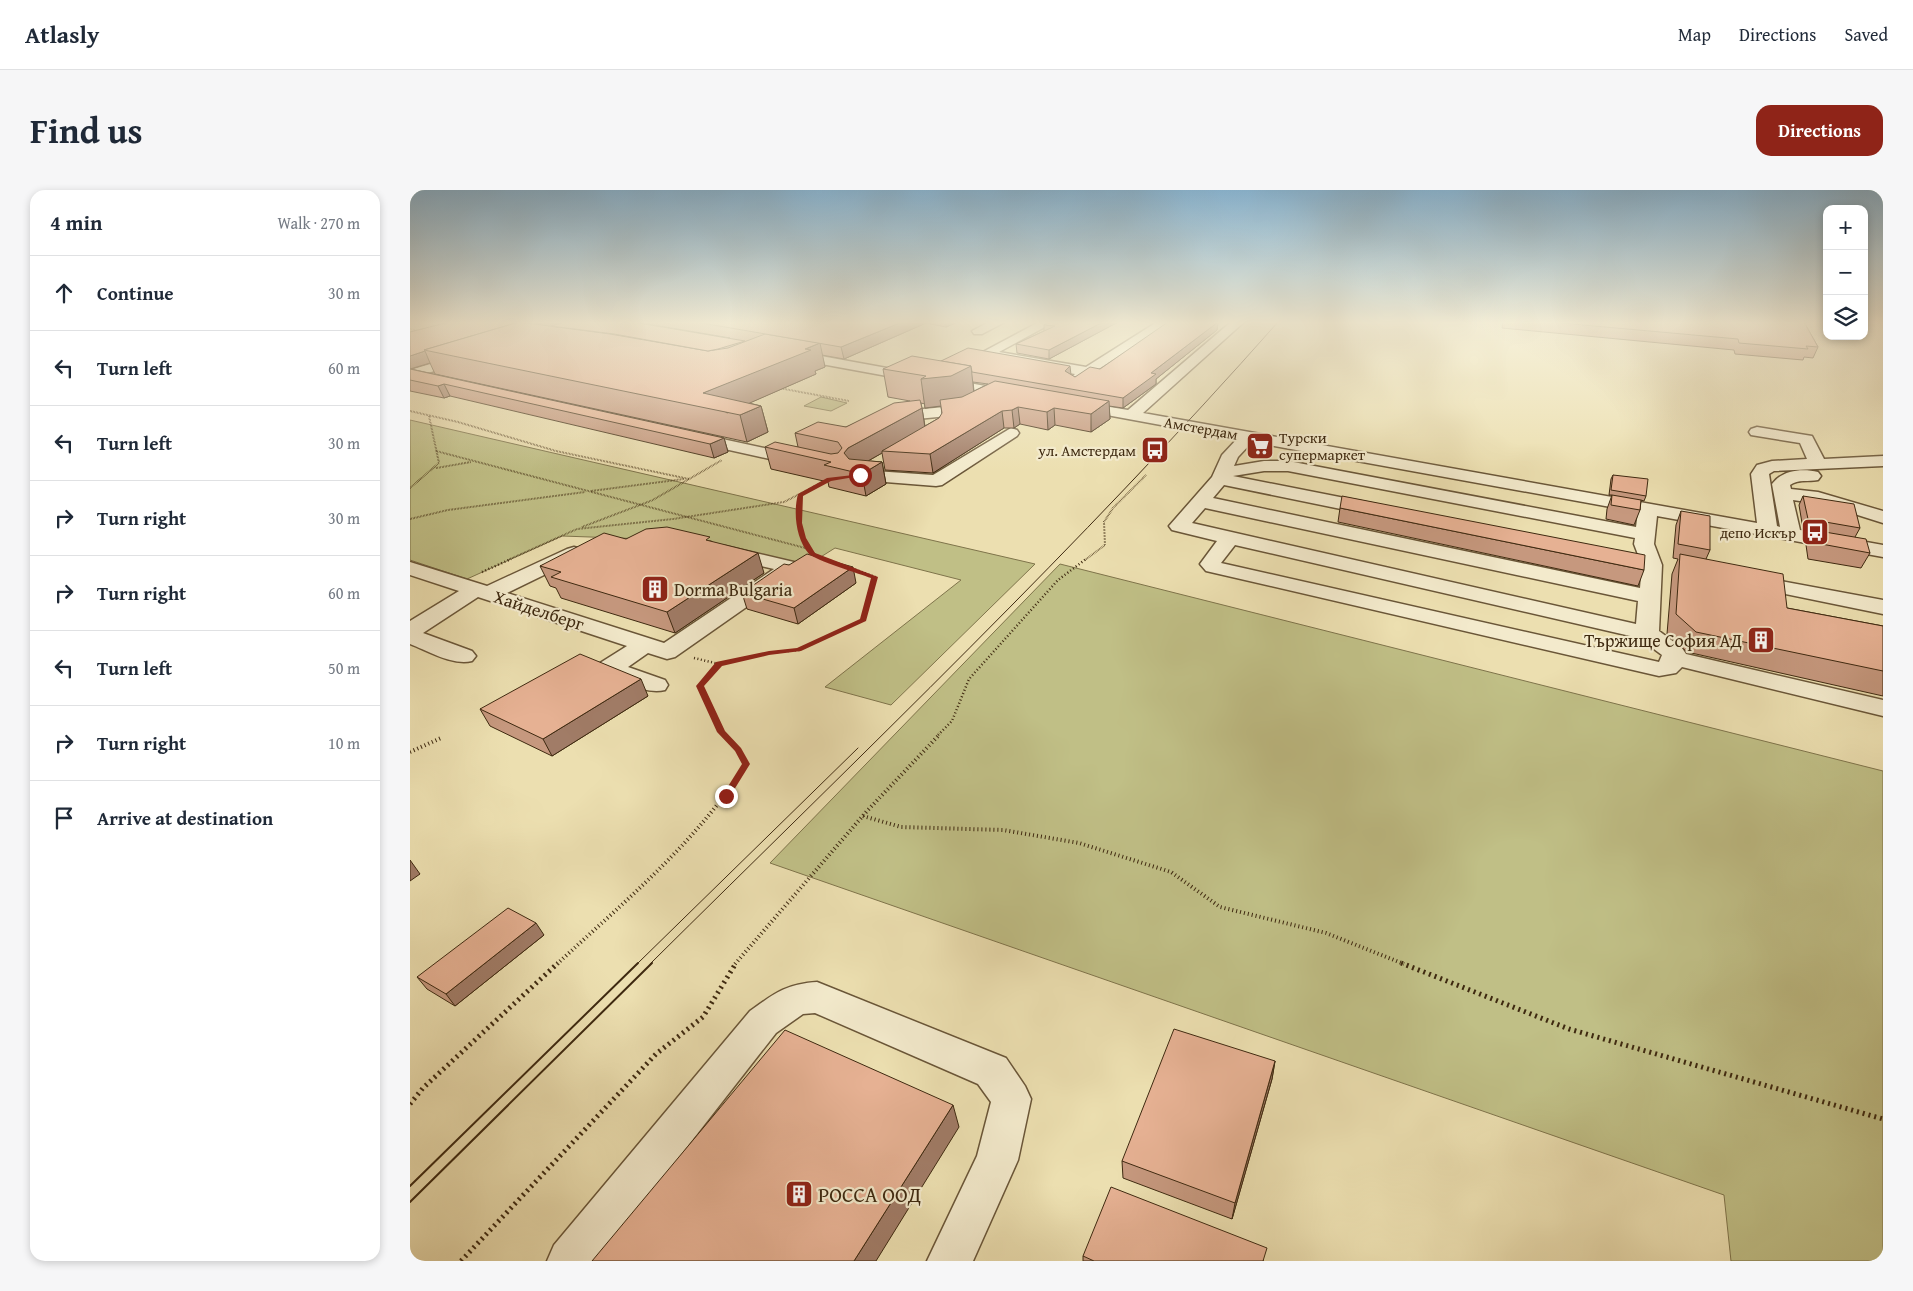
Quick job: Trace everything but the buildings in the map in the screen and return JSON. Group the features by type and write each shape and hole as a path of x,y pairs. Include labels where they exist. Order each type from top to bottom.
{"street":[{"path":"418,372 411,374 440,381"},
{"path":"887,372 1028,397"},
{"name":"Амстердам","path":"1088,372 1061,397 1130,416 1883,551"},
{"path":"1130,416 1180,372"},
{"path":"874,427 893,417 965,408 994,391"},
{"path":"932,413 935,431"},
{"path":"860,475 936,481 1011,432"},
{"path":"1757,432 1806,439 1818,464"},
{"path":"676,434 817,465"},
{"path":"1230,538 1212,560 1210,564 1213,567 1658,669 1667,668 1671,665 1674,652 1647,633 1179,526 1221,476 1230,455 1248,437"},
{"path":"860,475 885,460"},
{"path":"1768,530 1760,474 1763,469 1772,466 1883,461"},
{"path":"1221,476 1264,466 1288,466 1645,534"},
{"path":"1791,534 1781,484 1784,479 1793,476 1883,472"},
{"path":"1221,476 1393,513"},
{"path":"1783,496 1793,494 1883,510"},
{"path":"1832,501 1846,499 1883,504"},
{"path":"1832,501 1883,517"},
{"path":"1200,502 1650,597"},
{"path":"1647,633 1651,563 1644,544 1648,509"},
{"path":"464,656 413,629 475,589 590,546"},
{"path":"656,686 609,668 656,648 791,567 710,548"},
{"name":"Хайделберг","path":"410,568 656,648"},
{"path":"1728,576 1883,607"},
{"path":"1672,658 1883,708"},
{"path":"570,1261 763,1022 795,999 817,997 992,1071 1010,1099 998,1160 950,1261"}],"path":[{"path":"774,387 850,402"},
{"path":"410,411 536,444 556,452 689,478"},
{"path":"410,488 439,463 429,416"},
{"path":"475,589 577,529 644,504 742,448"},
{"path":"436,451 588,492 692,516 809,549"},
{"path":"432,470 464,462 479,462"},
{"path":"577,529 692,516 784,502 829,480 860,475"},
{"path":"461,1261 656,1054 703,1017 736,963 864,816 952,721 969,679 1058,580 1105,545 1104,522 1113,508 1146,475"},
{"path":"410,519 448,510 689,478"},
{"path":"800,495 799,523 802,538 812,554 839,564"},
{"path":"656,648 719,664 769,653 799,650 863,620 875,577 848,567"},
{"path":"410,1104 423,1088 673,856 726,796 746,764 738,750 721,732 700,686 719,664"},
{"path":"410,752 442,738"},
{"path":"864,816 901,828 1003,830 1079,843 1171,872 1220,907 1326,933 1569,1029 1883,1119"}],"shaded area":[{"path":"821,397 847,403 831,411 804,406"},
{"path":"410,420 1035,564 891,705 825,687 961,580 835,548 800,570 646,539 562,536 467,579 410,560"},
{"path":"1060,564 1883,771 1883,1261 1731,1261 1724,1195 770,863"}],"tram line":[{"path":"650,964 970,648 1126,487 1233,372"},
{"path":"637,964 858,748"},
{"path":"410,1186 638,963"},
{"path":"410,1202 652,963"}],"place":[{"name":"Турски супермаркет","path":"1260,446"},
{"name":"ул. Амстердам","path":"1155,450"},
{"name":"депо Искър","path":"1815,532"},
{"name":"Dorma Bulgaria","path":"655,589"},
{"name":"Тържище София АД","path":"1761,640"},
{"name":"РОССА ООД","path":"799,1194"}],"route":[{"path":"726,796 746,764 738,750 721,732 700,686 719,664 769,653 799,650 863,620 875,577 812,554 802,538 799,523 800,495 829,480 860,475"}]}
